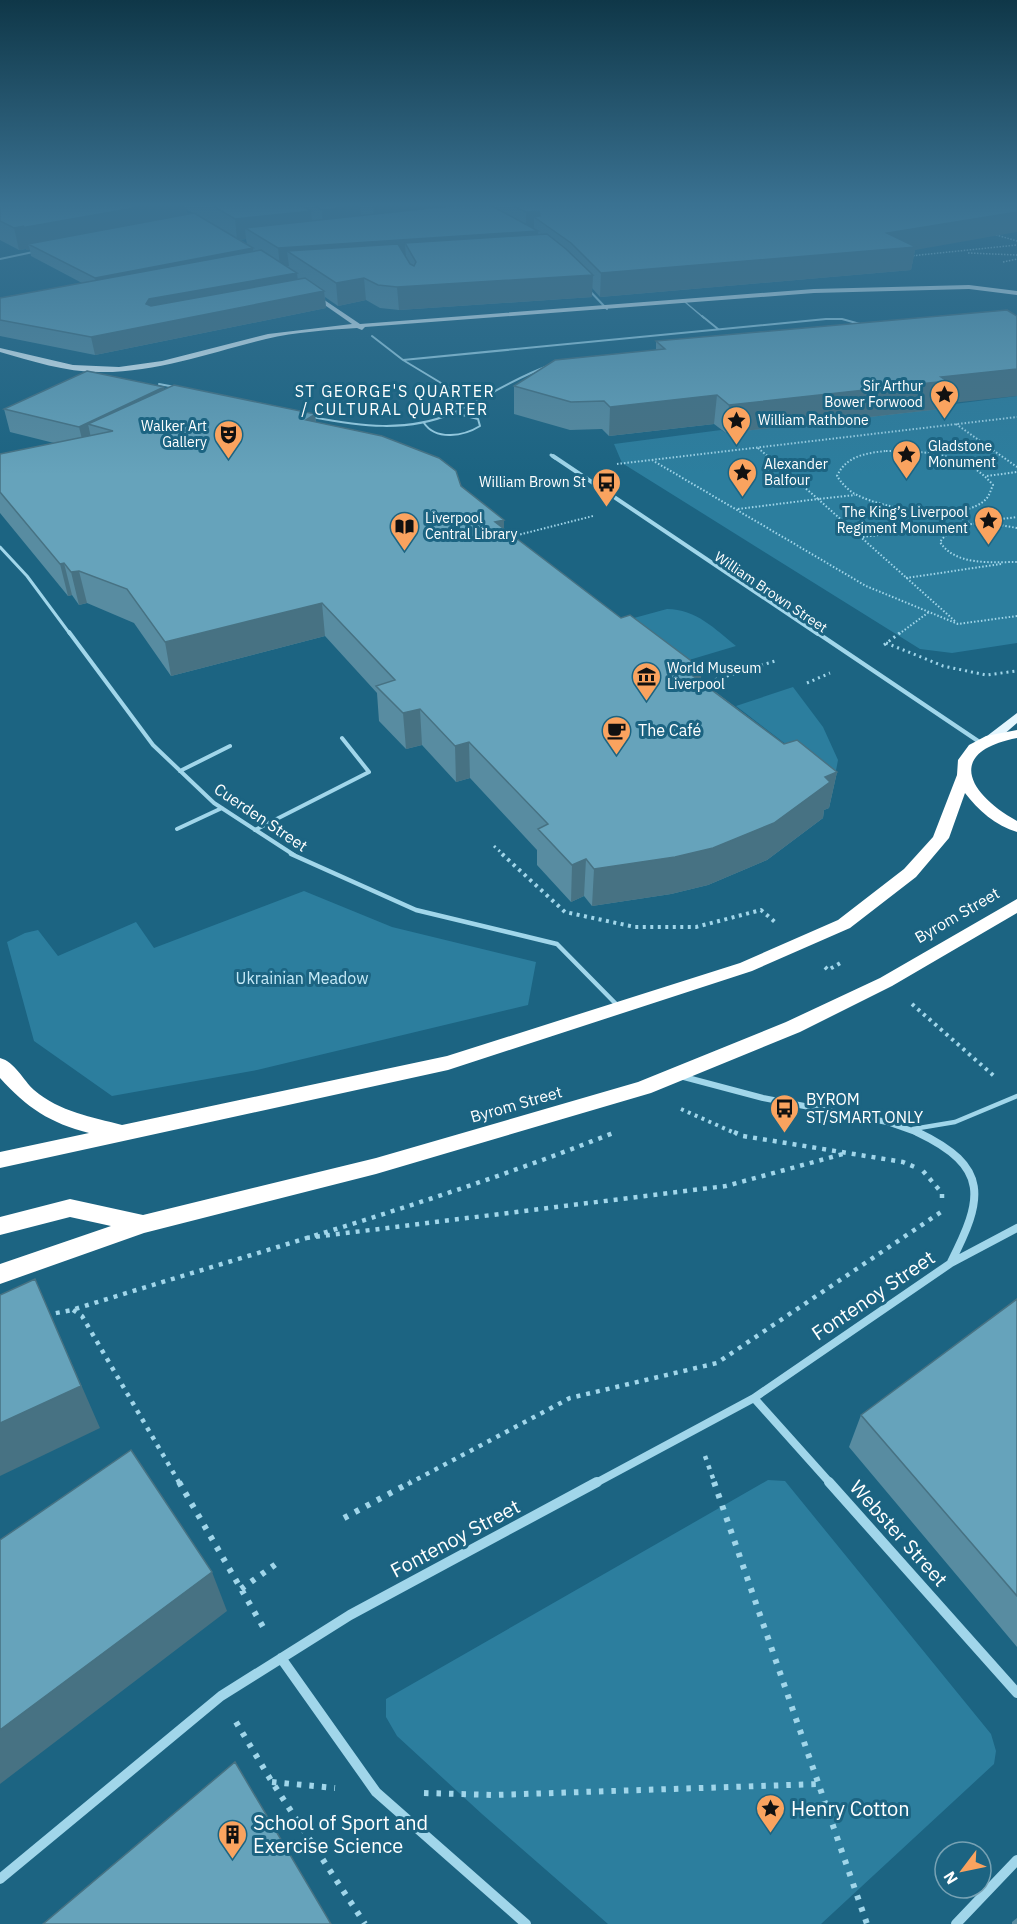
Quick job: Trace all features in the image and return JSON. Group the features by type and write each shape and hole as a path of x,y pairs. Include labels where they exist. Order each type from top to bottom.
{"highway":[{"path":"0,1160 448,1063 746,967 844,924 910,873 941,838 963,778 963,765 969,753 986,741 1017,734"},
{"path":"963,778 978,802 991,813 1017,827"},
{"name":"Byrom Street","path":"0,1274 143,1224 376,1166 644,1088 793,1026 886,982 1017,905"},
{"path":"0,1065 28,1096 66,1119 126,1134"},
{"path":"0,1227 70,1208 143,1224"}],"main road":[{"path":"316,296 372,336"},
{"path":"0,350 66,366 100,370 147,365 278,335 758,296"},
{"path":"986,741 1017,717"}],"street":[{"path":"595,296 607,309"},
{"name":"William Brown Street","path":"551,455 986,741"},
{"name":"Fontenoy Street","path":"677,1075 733,1090 910,1129 929,1137 952,1152 969,1174 976,1191 973,1216 951,1263"},
{"name":"Fontenoy Street","path":"0,1879 221,1696 350,1615 754,1398 951,1263 1017,1228"},
{"name":"Webster Street","path":"754,1398 1017,1693"},
{"path":"281,1658 376,1792 526,1924"},
{"path":"956,1924 1017,1860"}],"lane":[{"path":"685,302 718,329"},
{"path":"403,360 826,319 853,321 860,324 857,331"},
{"path":"372,336 403,360 451,389 452,413"},
{"path":"306,415 364,427 397,427 424,423 452,413 530,372 552,365"},
{"path":"159,384 178,388"},
{"path":"424,423 427,429 441,434 464,433 480,426 477,419 452,413"},
{"name":"Cuerden Street","path":"0,548 27,576 153,745 222,808 295,856 416,910 557,944 620,1008"},
{"path":"255,830 369,772 342,738"},
{"path":"180,771 230,746"},
{"path":"177,829 222,808"},
{"path":"910,1129 944,1127 964,1121 1017,1096"}],"path":[{"path":"617,464 1017,417"},
{"path":"956,424 1017,467"},
{"path":"757,447 862,537 958,624"},
{"path":"898,451 934,454 974,467 987,476 993,485 992,494 984,502 969,508 950,511 899,509 875,503 855,495 843,485 837,476 840,466 866,453 898,451"},
{"path":"652,460 866,585 929,612 958,624 1017,616"},
{"path":"987,476 1017,472"},
{"path":"736,510 855,495"},
{"path":"502,540 627,507"},
{"path":"950,511 970,523 1017,528"},
{"path":"862,537 1017,517"},
{"path":"970,523 947,531 941,538 941,545 945,550 967,559 984,562 1017,562"},
{"path":"906,578 1017,562"},
{"path":"878,650 929,612"},
{"path":"886,643 943,666 986,675 1017,671"},
{"path":"693,686 775,661"},
{"path":"494,846 565,912 635,927 696,927 762,910"},
{"path":"909,1001 1017,1096"},
{"path":"672,1110 733,1090"},
{"path":"344,1518 570,1398 717,1363 942,1212 942,1193 924,1171 903,1162 743,1136 678,1108"},
{"path":"39,1317 72,1310 478,1183 621,1130"},
{"path":"297,1239 726,1186 847,1153"},
{"path":"72,1310 82,1316 281,1658"},
{"path":"696,1430 867,1924"},
{"path":"241,1589 276,1564"},
{"path":"221,1696 272,1782 364,1924"},
{"path":"272,1782 376,1792 494,1795 819,1784"}],"green space":[{"path":"1017,396 1017,643 952,653 920,649 622,463 614,444 721,430 726,433"},
{"path":"667,609 696,616 736,646 679,663 623,621"},
{"path":"793,687 823,727 838,760 834,781 736,706"},
{"name":"Ukrainian Meadow","path":"304,891 392,927 536,962 528,1005 257,1070 112,1096 34,1041 7,942 25,933 38,930 58,956 136,922 154,948"},
{"path":"768,1480 785,1481 991,1734 996,1751 994,1764 821,1924 608,1924 397,1736 386,1717 386,1699"}],"building":[{"path":"12,296 167,296 149,299 146,304 151,306 207,296 300,296 91,337 0,320 0,298"},
{"path":"1007,310 1017,316 1017,369 941,377 947,381 729,405 717,395 610,407 604,401 571,402 514,386 555,360 665,349 656,341"},
{"path":"87,371 164,387 79,427 4,409"},
{"path":"174,385 315,414 306,420 382,436 439,458 456,471 461,486 504,520 495,522 621,618 630,615 702,669 689,673 784,744 797,740 837,772 825,777 830,782 774,823 713,848 675,857 594,869 586,859 572,865 538,829 548,824 469,742 455,746 420,709 403,713 376,686 395,680 322,603 165,642 127,589 79,571 71,572 64,563 60,564 0,492 0,454 113,431 88,424"},
{"path":"35,1279 81,1386 0,1423 0,1295"},
{"path":"1017,1299 1017,1596 861,1415"},
{"path":"131,1450 212,1572 0,1730 0,1540"},
{"name":"School of Sport and Exercise Science","path":"235,1762 331,1924 43,1924"}],"place":[{"name":"Sir Arthur Bower Forwood","path":"944,420"},
{"name":"William Rathbone","path":"737,446"},
{"name":"Walker Art Gallery","path":"228,460"},
{"name":"Gladstone Monument","path":"907,480"},
{"name":"Alexander Balfour","path":"743,498"},
{"name":"William Brown St","path":"607,508"},
{"name":"The King’s Liverpool Regiment Monument","path":"989,546"},
{"name":"Liverpool Central Library","path":"404,552"},
{"name":"World Museum Liverpool","path":"646,702"},
{"name":"The Café","path":"617,756"},
{"name":"BYROM ST/SMART ONLY","path":"785,1134"},
{"name":"Henry Cotton","path":"770,1834"},
{"name":"School of Sport and Exercise Science","path":"232,1860"}],"district":[{"name":"ST GEORGE'S QUARTER / CULTURAL QUARTER","path":"395,400"}]}
